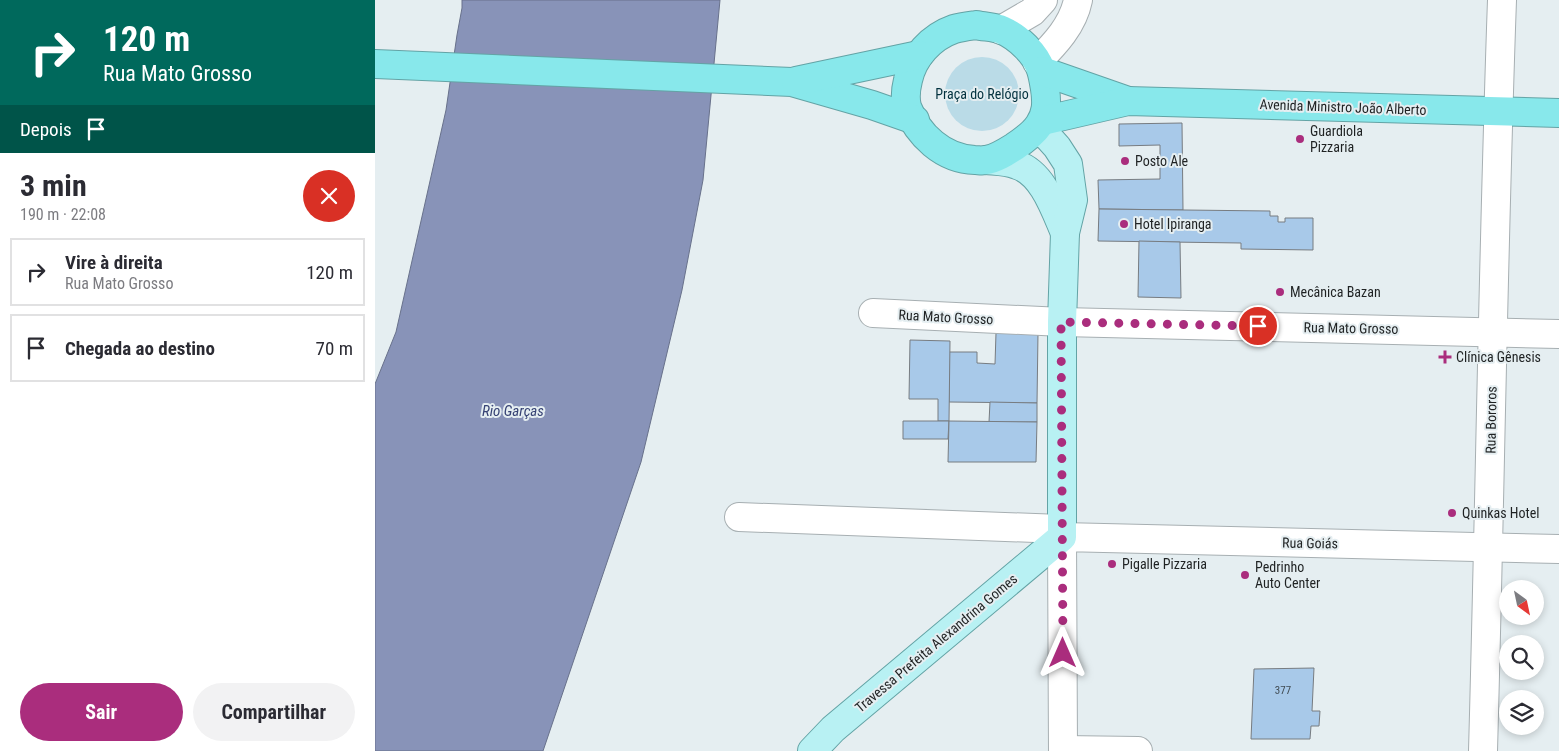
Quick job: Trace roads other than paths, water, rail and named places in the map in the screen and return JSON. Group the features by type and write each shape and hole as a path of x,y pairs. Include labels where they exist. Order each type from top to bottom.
{"highway":[{"path":"976,25 1001,30 1024,45 1039,67 1047,104 1040,125 1023,141 1007,152 986,160 967,160 952,155 936,146 921,132 907,105 906,88 910,70 919,55 934,39 954,29 976,25"},
{"path":"792,82 919,55"},
{"path":"375,64 792,82 872,105 915,120"},
{"name":"Avenida Ministro João Alberto","path":"1039,67 1128,101"},
{"name":"Avenida Ministro João Alberto","path":"1040,125 1128,101 1559,113"}],"main road":[{"path":"1040,125 1068,164 1073,200 1065,233 1061,322 1061,533"},
{"path":"986,160 1016,164 1029,170 1037,177 1053,205 1065,233"},
{"name":"Travessa Prefeita Alexandrina Gomes","path":"812,751 833,730 1061,533"}],"street":[{"path":"1001,30 1032,12 1043,0"},
{"path":"1039,67 1063,35 1078,0"},
{"name":"Rua Bororos","path":"1483,751 1502,0"},
{"name":"Rua Mato Grosso","path":"873,313 1061,322 1559,334"},
{"name":"Rua Goiás","path":"739,517 1061,533 1559,549"},
{"path":"1061,533 1063,750 1138,751"}],"water":[{"name":"Rio Garças","path":"462,0 720,0 703,180 682,290 641,462 543,751 375,751 375,384 396,332 446,110"}],"place":[{"name":"Guardiola Pizzaria","path":"1300,139"},
{"name":"Posto Ale","path":"1125,161"},
{"name":"Hotel Ipiranga","path":"1124,224"},
{"name":"Mecânica Bazan","path":"1280,292"},
{"name":"Clínica Gênesis","path":"1445,357"},
{"name":"Quinkas Hotel","path":"1452,513"},
{"name":"Pigalle Pizzaria","path":"1112,564"},
{"name":"Pedrinho Auto Center","path":"1245,575"}],"park label":[{"name":"Praça do Relógio","path":"982,94"}]}
